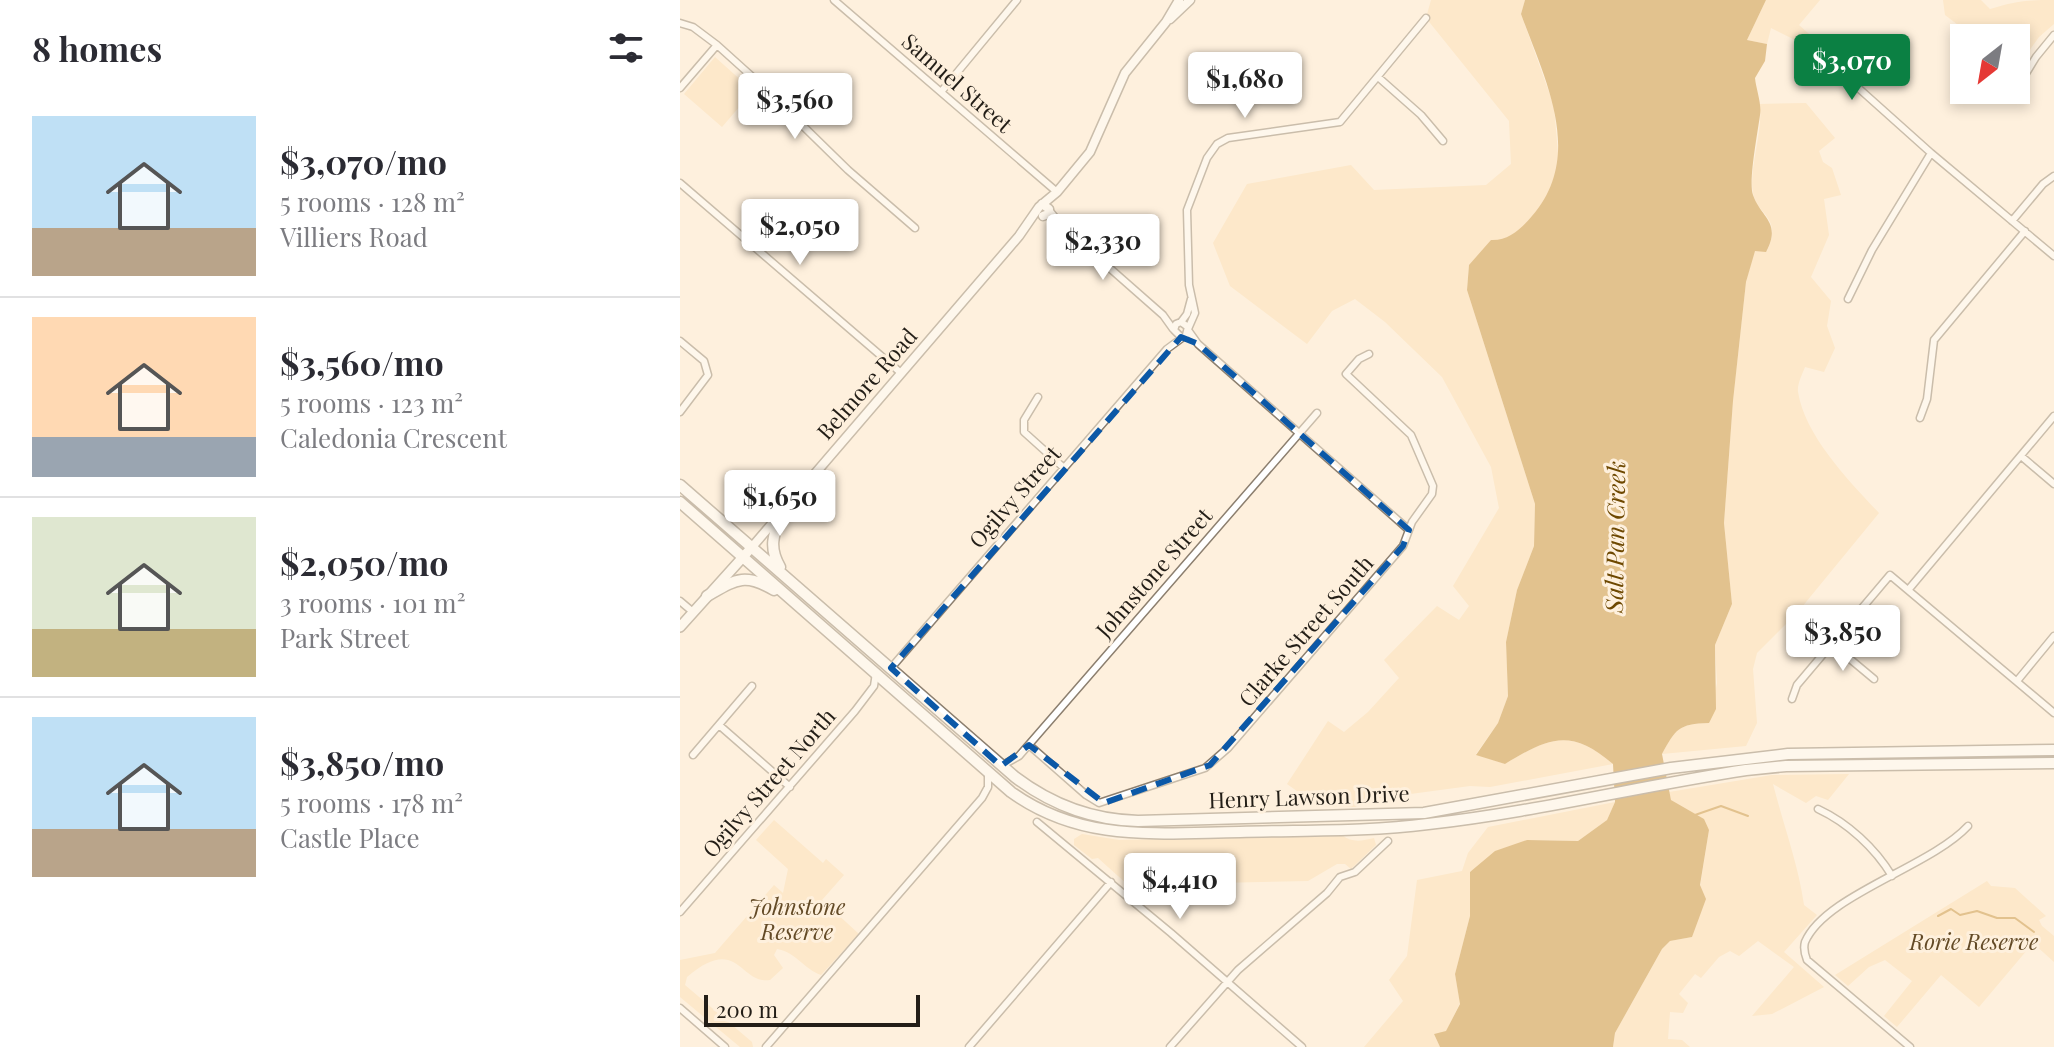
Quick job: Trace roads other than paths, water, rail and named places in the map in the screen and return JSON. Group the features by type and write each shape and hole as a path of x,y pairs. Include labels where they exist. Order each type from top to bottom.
{"main road":[{"name":"Henry Lawson Drive","path":"680,485 1001,766 1040,795 1062,806 1111,819 1189,821 1346,817 1495,808"},
{"name":"Henry Lawson Drive","path":"680,502 988,772 1038,809 1069,823 1100,831 1135,833 1424,825 1495,808 1788,754 2054,750"},
{"path":"783,509 771,547 783,573"},
{"name":"Belmore Road","path":"680,627 752,547"},
{"path":"707,596 736,580 747,578 800,605"},
{"name":"Henry Lawson Drive","path":"1689,772 1786,766 2054,763"}],"street":[{"name":"Samuel Street","path":"834,0 1057,192"},
{"path":"941,92 1017,0"},
{"name":"Belmore Road","path":"1166,22 1179,0"},
{"name":"Belmore Road","path":"752,547 1019,236 1044,211 1093,148 1131,65 1166,22 1190,0"},
{"path":"1178,334 1188,329 1195,313 1191,299 1187,210 1197,179 1213,148 1228,138 1340,122 1426,18"},
{"path":"680,23 693,27 717,45 848,170 915,228"},
{"path":"2030,67 2054,35"},
{"path":"680,88 717,45"},
{"path":"1836,68 2054,256"},
{"path":"1378,77 1415,109 1443,141"},
{"path":"1848,299 1878,241 1931,153"},
{"path":"2012,221 2043,184 2054,176"},
{"path":"680,183 901,373"},
{"path":"1044,211 1163,315 1178,334 1198,344 1409,530"},
{"path":"1920,418 1927,399 1934,340 2025,231"},
{"path":"1178,334 1191,299"},
{"path":"1163,315 1180,322 1198,344"},
{"name":"Ogilvy Street","path":"891,668 1178,334"},
{"path":"680,341 712,371 680,412"},
{"name":"Clarke Street South","path":"1029,745 1099,803 1210,765 1228,748 1403,546 1409,530 1430,498 1433,486 1411,435 1346,374 1359,359 1369,354"},
{"path":"1038,397 1024,420 1024,432 1064,468"},
{"name":"Johnstone Street","path":"1001,766 1019,756 1029,745 1317,413"},
{"path":"1909,589 2054,416"},
{"path":"2021,456 2054,484"},
{"path":"1792,699 1797,685 1890,575 2054,713"},
{"path":"680,601 693,612"},
{"path":"2017,681 2054,636"},
{"path":"1832,644 1874,679"},
{"name":"Ogilvy Street North","path":"680,912 874,686 876,673"},
{"path":"693,755 752,686"},
{"path":"719,725 790,787"},
{"path":"1015,777 1019,756"},
{"path":"766,1047 982,798 988,787 988,772"},
{"path":"1818,809 1838,820 1871,848 1892,876"},
{"path":"1037,822 1302,1047"},
{"path":"1910,1047 1807,960 1805,943 1832,911 1954,840 1968,826"},
{"path":"1170,1047 1227,981 1332,888 1340,877 1355,872 1388,841"},
{"path":"969,1047 1111,882"},
{"path":"680,1008 725,1047"}],"water":[{"name":"Salt Pan Creek","path":"1525,0 1766,0 1747,40 1767,44 1765,61 1755,78 1760,111 1752,188 1772,234 1766,252 1755,251 1746,282 1733,401 1724,523 1732,604 1715,645 1716,709 1709,723 1679,730 1662,754 1671,800 1704,819 1709,830 1700,885 1706,899 1692,937 1670,941 1662,949 1615,1033 1613,1047 1440,1047 1434,1034 1446,1031 1460,1004 1455,974 1470,916 1470,872 1495,851 1527,840 1578,841 1607,820 1615,802 1613,764 1584,745 1559,740 1534,748 1505,764 1476,755 1498,723 1508,696 1506,642 1517,590 1534,546 1535,504 1467,290 1469,265 1491,240 1509,236 1528,221 1548,193 1556,168 1558,143 1555,117 1549,91 1521,14"}],"waterway":[{"path":"1695,815 1721,806 1748,816"},
{"path":"1938,916 1951,909 1960,915 1977,911 1997,918 2015,918 2034,932"}],"park label":[{"name":"Johnstone Reserve","path":"797,920"},
{"name":"Rorie Reserve","path":"1974,942"}]}
